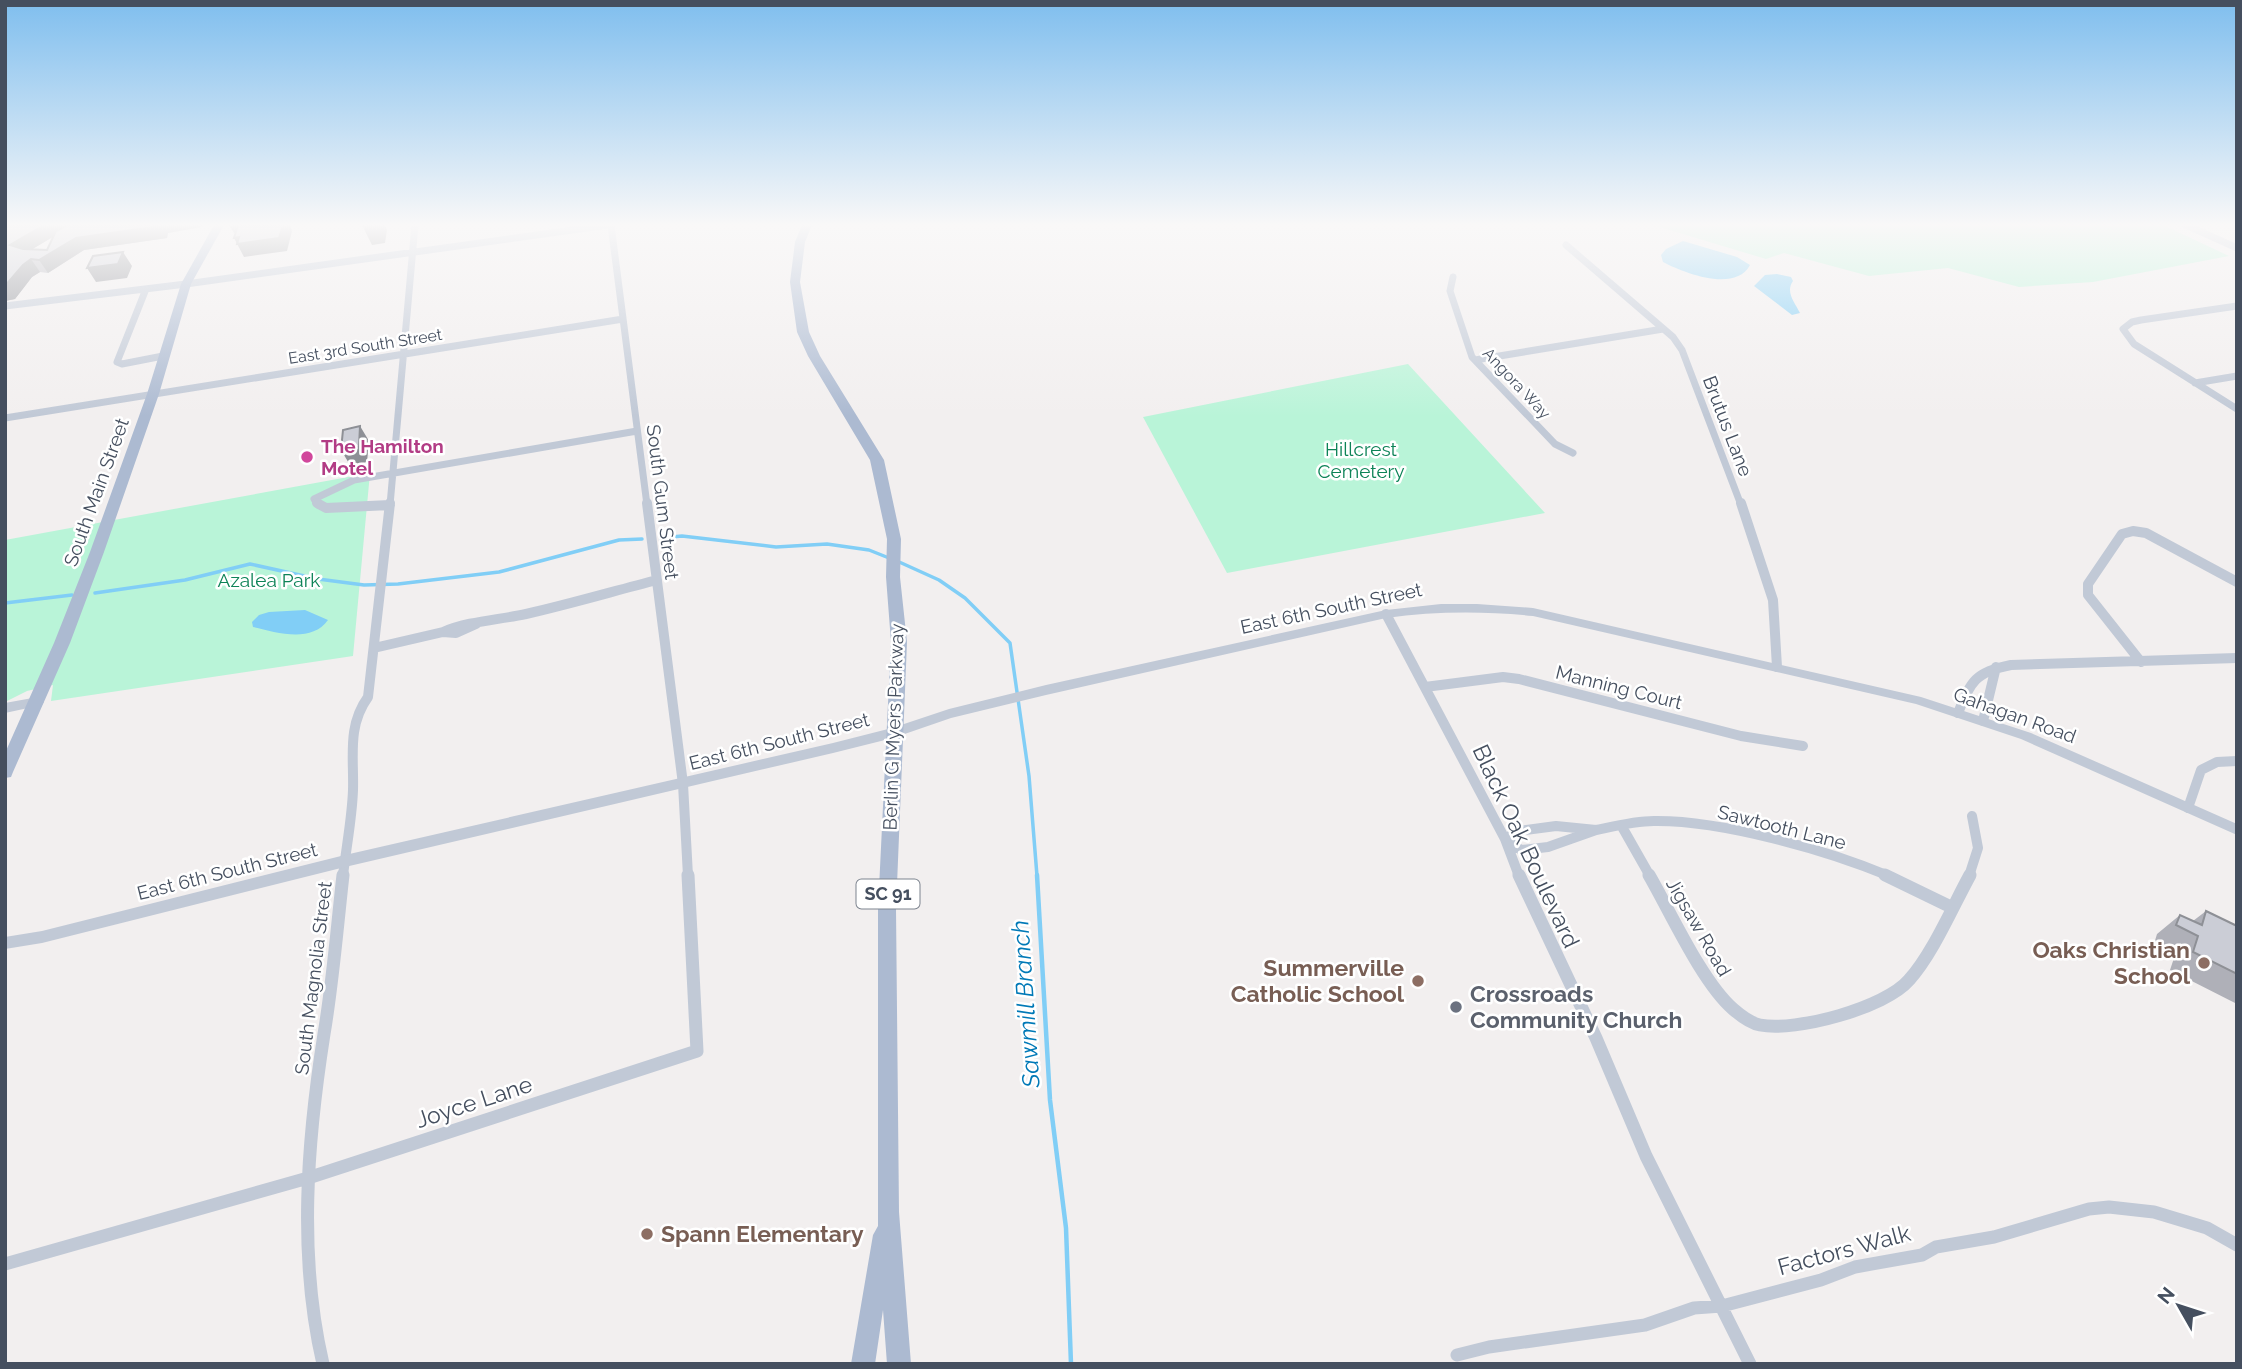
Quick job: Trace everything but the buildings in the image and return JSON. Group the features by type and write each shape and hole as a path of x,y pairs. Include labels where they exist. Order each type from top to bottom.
{"main road":[{"name":"South Main Street","path":"5,772 37,702 97,552 153,394 184,289"},
{"name":"Berlin G Myers Parkway","path":"796,289 803,332 814,356 877,460 894,539 893,577 899,642 892,733 887,909 888,1212 899,1364"},
{"name":"Berlin G Myers Parkway","path":"863,1364 888,1212"}],"street":[{"path":"5,306 146,289 117,362 122,364 163,356"},
{"name":"South Magnolia Street","path":"323,1364 309,1275 308,1178 318,1057 324,1036 353,792 352,739 358,711 368,697 381,594 409,289"},
{"name":"South Gum Street","path":"619,289 683,783"},
{"name":"Angora Way","path":"1450,289 1464,338 1475,360 1555,444 1573,453"},
{"name":"Brutus Lane","path":"1617,289 1663,329 1682,350 1752,533 1773,600 1773,666"},
{"path":"2235,406 2134,344 2123,329 2132,322 2141,320 2237,306"},
{"name":"East 3rd South Street","path":"5,418 623,319"},
{"path":"1475,360 1663,329"},
{"path":"2195,383 2237,376"},
{"path":"390,505 326,508 319,506 314,499 354,480 638,431"},
{"path":"2141,662 2088,594 2088,584 2122,534 2133,531 2146,533 2237,582"},
{"path":"374,648 443,632 456,634 476,624 657,580"},
{"name":"East 6th South Street","path":"5,943 54,934 345,861 892,733 949,714 1046,690 1386,614 1431,607 1480,606 1533,612 1773,666"},
{"name":"Black Oak Boulevard","path":"1386,614 1505,839 1527,896 1596,1038 1646,1156 1750,1364"},
{"path":"1958,713 1970,684 1984,669 2011,665 2237,658"},
{"name":"Gahagan Road","path":"1773,666 1917,700 1983,721 2062,751 2237,830"},
{"path":"1983,721 1996,667"},
{"name":"Manning Court","path":"1425,687 1503,677 1519,679 1741,736 1803,746"},
{"path":"5,708 37,702"},
{"path":"2188,808 2201,771 2217,762 2237,761"},
{"name":"Joyce Lane","path":"5,1264 308,1178 697,1051 683,783"},
{"name":"Jigsaw Road","path":"1621,825 1715,990 1728,1006 1760,1025 1779,1026 1875,1004 1901,990 1939,934 1979,850 1972,816"},
{"name":"Sawtooth Lane","path":"1596,830 1556,826 1518,831 1505,839 1521,850 1548,847 1596,830 1640,822 1686,824 1737,831 1814,849 1884,872 1951,907"},
{"name":"Factors Walk","path":"1457,1356 1489,1347 1645,1325 1676,1317 1694,1308 1722,1306 1821,1280 1855,1266 1922,1255 1936,1247 1994,1237 2089,1209 2109,1207 2154,1212 2207,1228 2237,1245"}],"green space":[{"name":"Hillcrest Cemetery","path":"1408,364 1545,513 1227,573 1143,417"},
{"name":"Azalea Park","path":"370,473 353,656 51,701 53,685 27,691 5,702 5,540"}],"water":[{"path":"1758,289 1790,289 1800,313 1792,315"},
{"path":"305,610 328,620 321,627 303,634 253,627 252,622 259,615"}],"waterway":[{"path":"661,538 682,536 776,547 827,544 869,550 889,558"},
{"path":"95,593 185,580 250,564 318,579 364,585 398,584 499,572 619,540 642,539"},
{"name":"Sawmill Branch","path":"897,561 939,580 965,598 1010,643 1029,776 1037,876"},
{"path":"5,603 72,595"},
{"name":"Sawmill Branch","path":"1037,875 1050,1100 1066,1228 1071,1364"}],"place":[{"name":"The Hamilton Motel","path":"307,457"},
{"name":"Oaks Christian School","path":"2204,963"},
{"name":"Summerville Catholic School","path":"1418,981"},
{"name":"Crossroads Community Church","path":"1456,1007"},
{"name":"Spann Elementary","path":"647,1234"}]}
